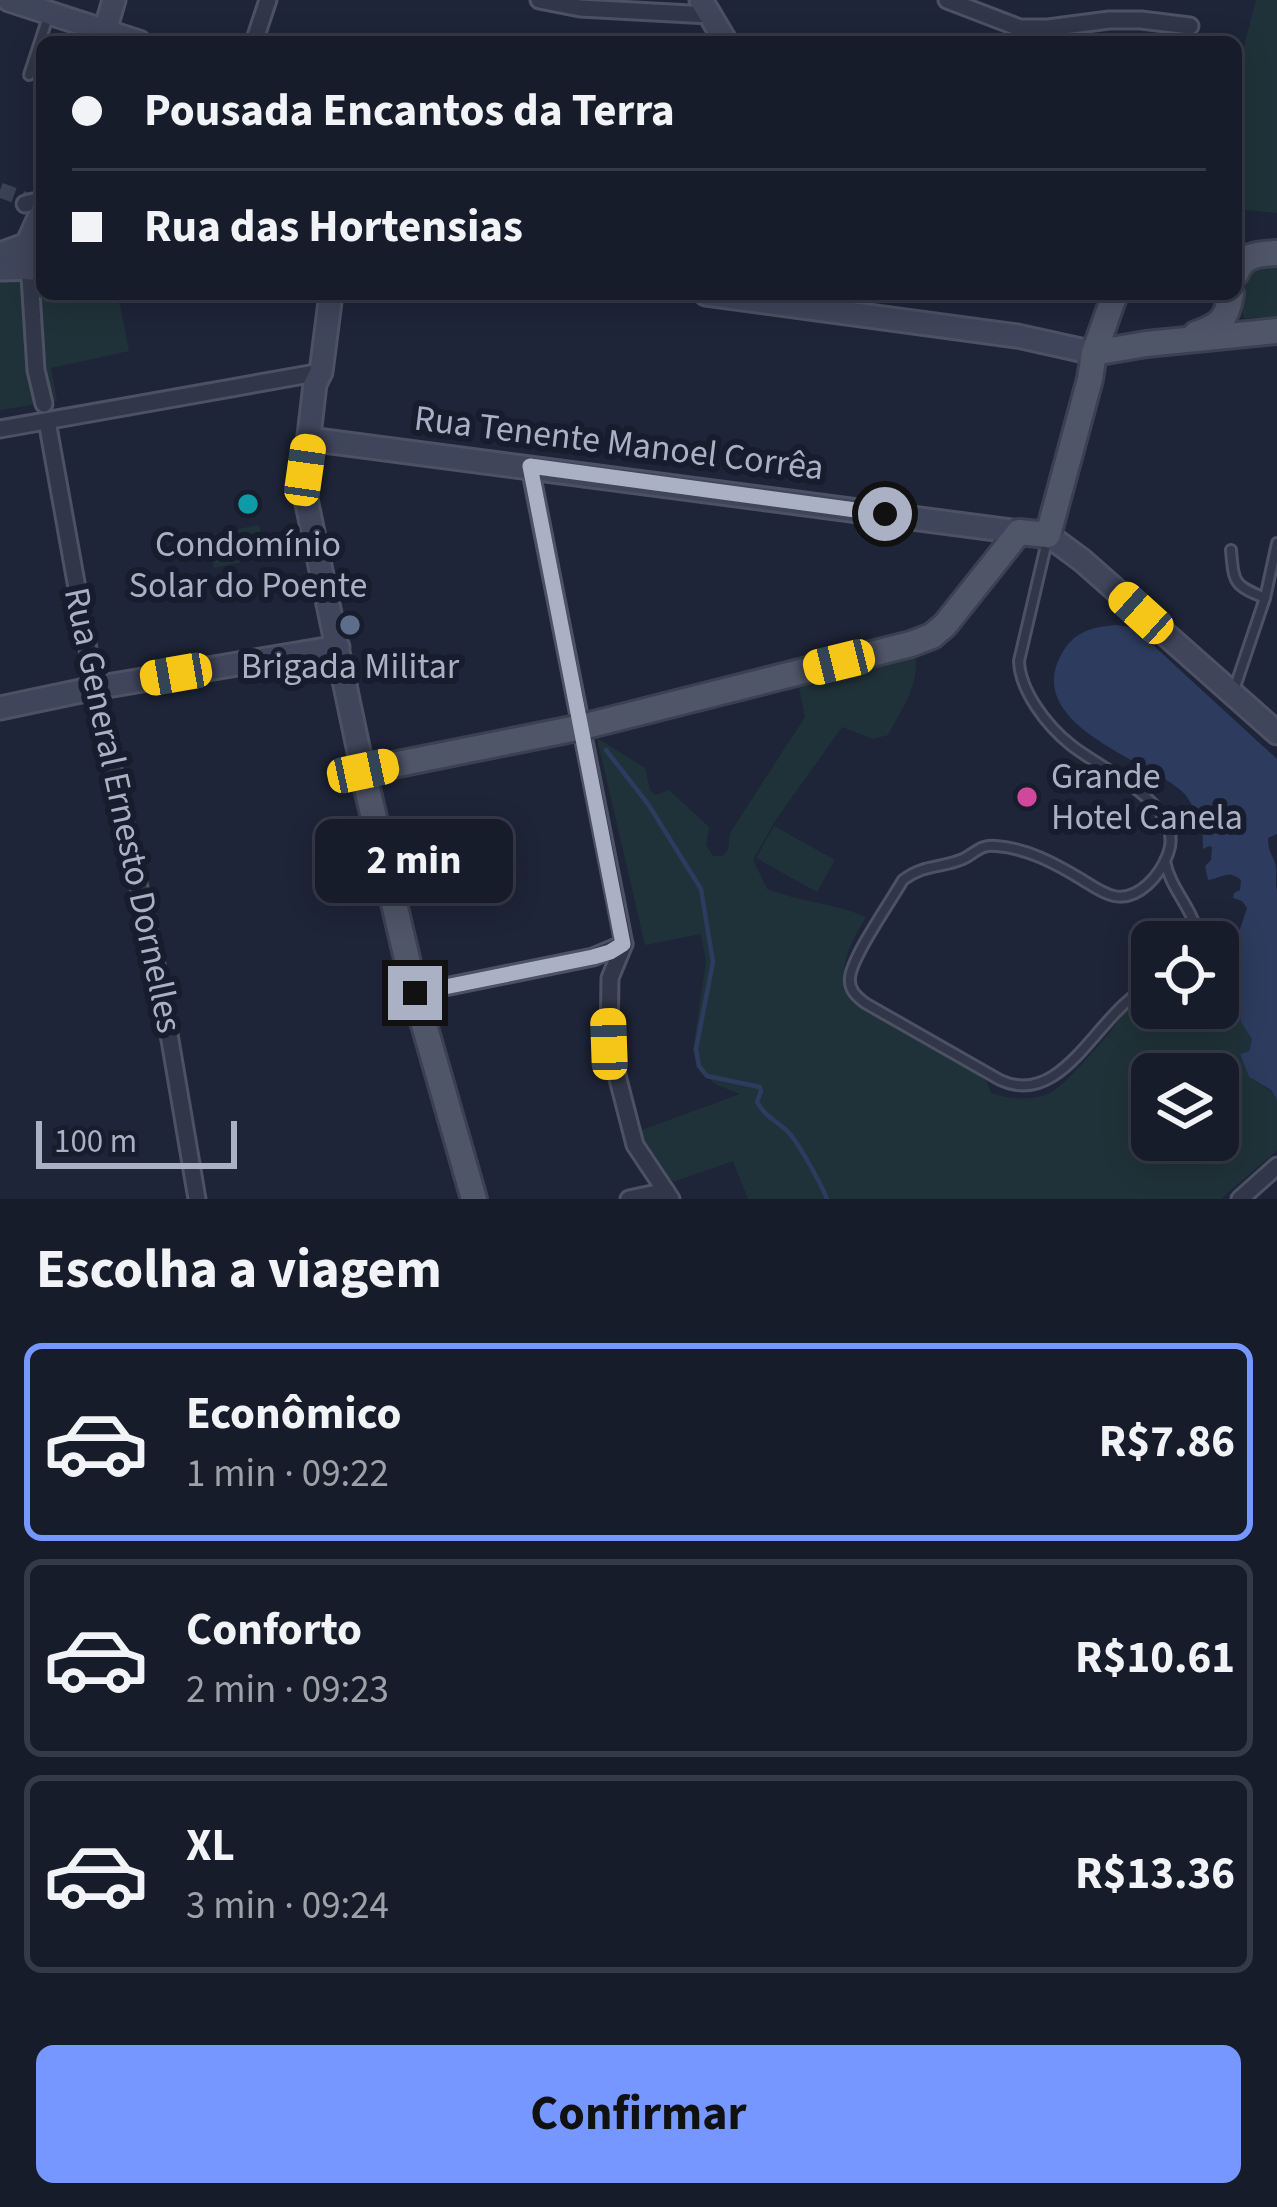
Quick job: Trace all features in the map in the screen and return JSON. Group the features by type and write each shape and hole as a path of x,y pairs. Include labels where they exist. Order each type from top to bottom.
{"main road":[{"path":"1242,241 1277,249"},
{"path":"1242,261 1277,249"},
{"path":"1048,536 1113,300"},
{"path":"1114,300 1120,328 1146,344"},
{"path":"1177,341 1219,325 1230,300"},
{"path":"1230,300 1233,318 1244,327 1277,330"},
{"path":"1098,343 1146,344 1277,330"},
{"path":"474,1199 415,993 363,771 582,727 911,644 945,625 1018,532"},
{"name":"Rua Tenente Manoel Corrêa","path":"1018,532 1048,536"}],"street":[{"path":"8,0 104,36 114,0"},
{"path":"256,36 268,0"},
{"path":"539,0 580,8 705,8 722,36"},
{"path":"947,0 1019,28 1109,20 1190,26"},
{"path":"0,269 34,271 33,206"},
{"path":"0,254 34,242"},
{"name":"Rua General Ernesto Dornelles","path":"34,271 37,370 95,688 161,987 197,1199"},
{"path":"325,300 305,499 363,771"},
{"path":"750,300 1098,343"},
{"path":"0,429 46,413 316,377"},
{"name":"Rua Tenente Manoel Corrêa","path":"309,439 1018,532"},
{"path":"530,466 623,944 610,978 609,1044 635,1145 668,1195 629,1199"},
{"name":"Rua Tenente Manoel Corrêa","path":"1048,536 1083,561 1277,733"},
{"path":"0,708 338,647"},
{"path":"415,993 593,957 623,944"},
{"path":"1240,1199 1277,1166"}],"lane":[{"path":"42,36 49,13"},
{"path":"29,75 36,53"},
{"path":"1048,536 1019,661 1021,680 1069,744 1137,790 1163,815 1170,842 1165,860 1150,882 1123,897 1107,894 1041,858 1003,846 982,847 961,860 915,871 903,880 854,964 849,982 865,1003 1000,1081 1021,1087 1050,1078 1090,1044 1131,998"},
{"path":"1233,694 1265,598 1277,543"},
{"path":"1232,550 1234,580 1241,589 1265,598"},
{"path":"1165,860 1171,883 1193,921"}],"shaded area":[{"path":"1256,0 1277,0 1277,213 1242,210 1242,53"},
{"path":"1277,259 1277,317 1244,318 1239,300 1246,266"},
{"path":"36,280 36,300 117,300 129,351 51,368 57,401 0,410 0,281"},
{"path":"259,525 266,557 214,568 207,535"},
{"path":"915,657 912,688 888,735 873,739 842,727 753,860 767,889 866,917 844,972 858,1004 980,1075 991,1093 1012,1098 1048,1094 1062,1084 1131,1007 1131,1029 1239,1029 1239,1014 1252,1039 1249,1051 1240,1054 1249,1077 1277,1100 1277,1150 1221,1199 748,1199 733,1161 673,1182 645,1152 639,1131 740,1094 715,1084 697,1067 693,1049 706,962 701,934 645,945 597,738 645,768 650,790 656,795 669,790 709,827 706,845 713,856 723,856 730,833 805,717 799,688"},
{"path":"774,826 835,860 817,892 756,858"}],"water":[{"path":"1099,627 1130,627 1143,636 1277,759 1277,834 1268,838 1277,891 1277,1100 1271,1090 1249,1077 1240,1054 1249,1051 1252,1039 1239,1011 1239,932 1247,908 1233,898 1241,880 1229,875 1208,880 1205,866 1212,847 1203,849 1202,812 1195,812 1179,789 1162,777 1092,736 1059,701 1054,679 1061,655 1071,641"}],"waterway":[{"path":"606,750 648,804 701,889 713,962 696,1049 699,1066 707,1076 760,1087 757,1102 796,1142 827,1199"}],"tunnel":[{"path":"0,190 22,198 25,204"}],"place":[{"name":"Condomínio Solar do Poente","path":"248,504"},
{"name":"Brigada Militar","path":"350,625"},
{"name":"Grande Hotel Canela","path":"1027,797"}],"route":[{"path":"415,993 593,957 623,944 530,466 885,514"}]}
